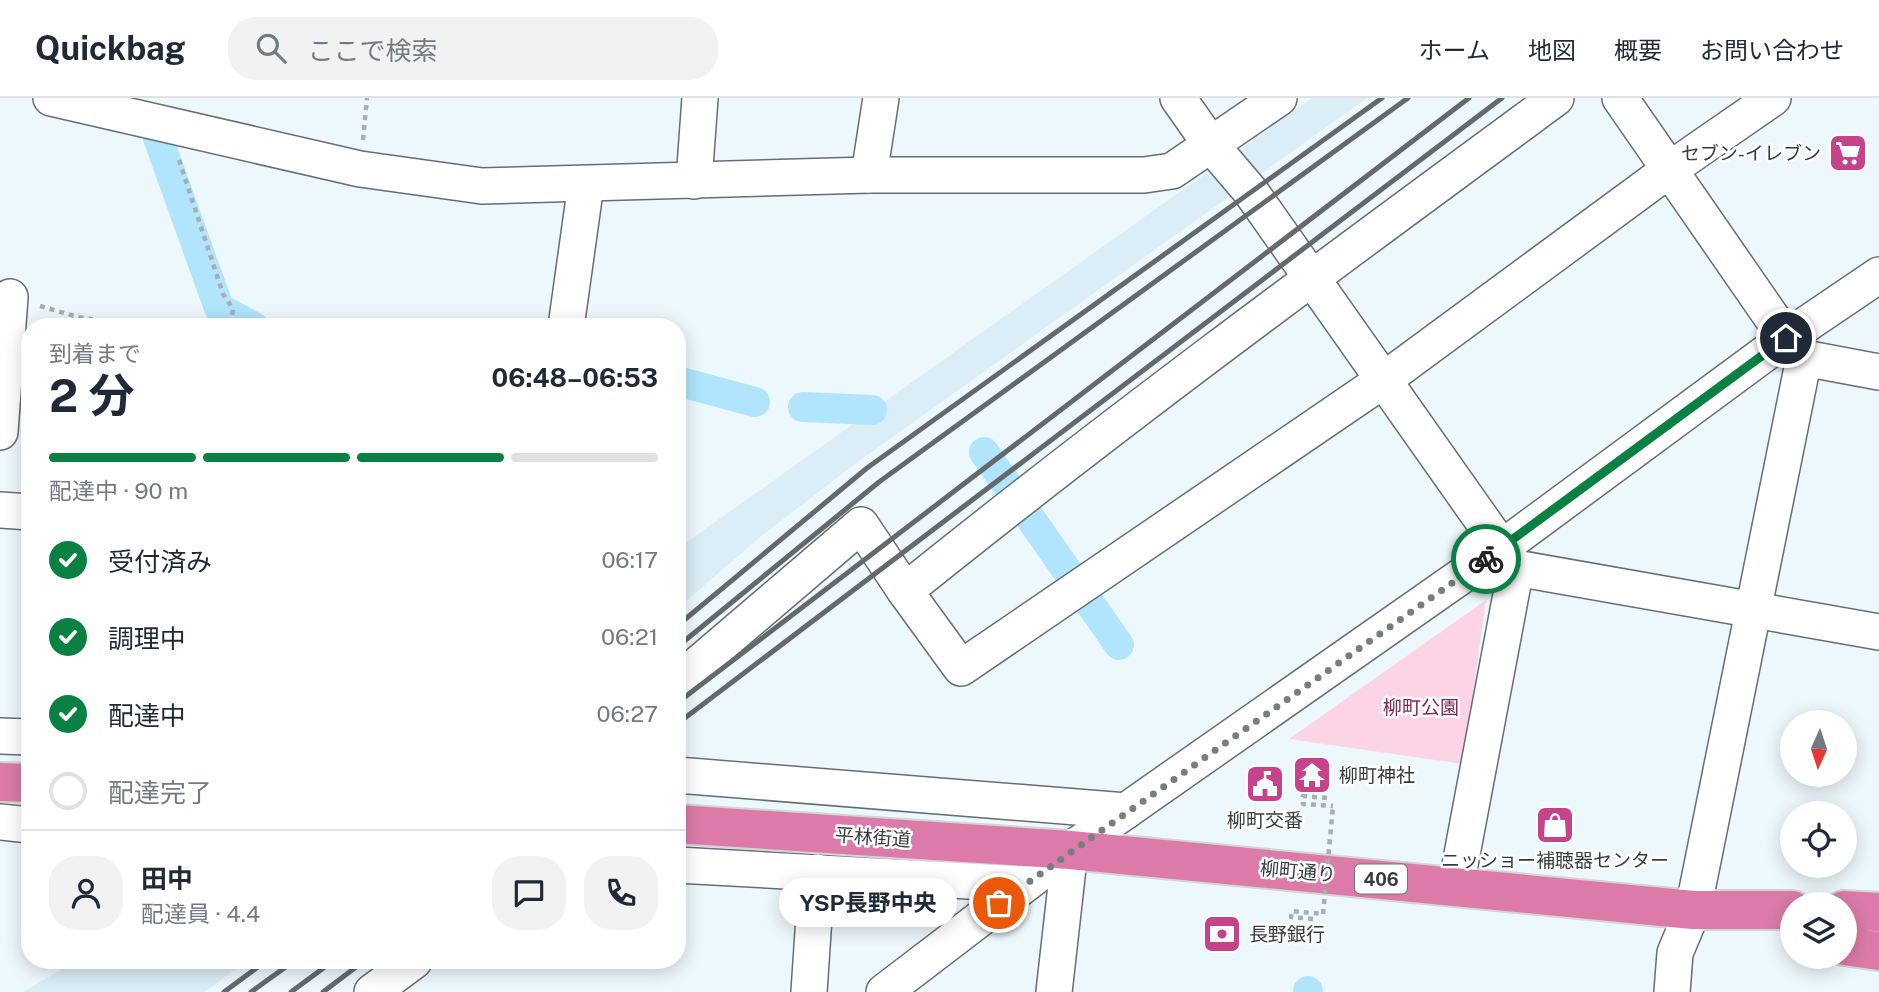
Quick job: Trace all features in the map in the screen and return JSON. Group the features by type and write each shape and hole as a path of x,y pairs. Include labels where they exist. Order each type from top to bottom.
{"highway":[{"path":"0,782 21,783"},
{"name":"平林街道","path":"686,825 1070,850"},
{"name":"柳町通り","path":"1070,850 1693,911 1780,910"},
{"name":"柳町通り","path":"1693,911 1780,931"},
{"path":"1857,911 1879,912"},
{"path":"1857,948 1879,951"}],"street":[{"path":"51,98 360,169 482,186 869,176 1144,175 1172,171 1279,98"},
{"path":"694,181 701,98"},
{"path":"869,176 881,98"},
{"path":"1178,98 1212,145 1236,171 1312,277 1508,559 1456,886"},
{"path":"905,590 1017,501 1312,277 1556,98"},
{"path":"1620,98 1795,348 1879,372"},
{"path":"686,674 860,526 961,668 1385,379 1669,170 1773,98"},
{"path":"567,318 586,184"},
{"path":"884,992 1024,884 1126,811 1508,559 1795,348 1879,275"},
{"path":"0,432 10,297"},
{"path":"1672,992 1675,953 1693,911 1755,609 1795,348"},
{"path":"0,510 21,511"},
{"path":"1508,559 1879,632"},
{"path":"0,736 21,737"},
{"path":"686,776 1126,811"},
{"path":"0,822 21,824"},
{"path":"1054,992 1070,850"},
{"path":"686,865 1024,884"},
{"path":"809,992 817,872"},
{"path":"372,992 403,969"}],"path":[{"path":"360,169 367,98"},
{"path":"167,124 223,294 233,309 232,318"},
{"path":"10,297 84,318"},
{"path":"1314,919 1291,917 1292,911 1323,914 1333,806 1303,804 1303,796 1327,798"}],"shaded area":[{"path":"1312,98 1367,98 859,461 760,537 686,601 686,543"},
{"path":"62,969 236,969 204,992 23,992"}],"green space":[{"name":"柳町公園","path":"1486,600 1463,764 1289,739"}],"waterway":[{"path":"158,138 219,308 237,318"},
{"path":"686,383 755,402"},
{"path":"803,407 872,410"},
{"path":"984,452 1119,645"}],"railway":[{"path":"686,619 867,468 1382,98"},
{"path":"686,640 879,482 1408,98"},
{"path":"686,696 1469,98"},
{"path":"686,717 1502,98"},
{"path":"224,992 255,969"},
{"path":"251,992 283,969"},
{"path":"291,992 322,969"},
{"path":"323,992 353,969"}],"way so far":[{"path":"999,903 1070,850 1486,559"}],"place":[{"name":"セブン-イレブン","path":"1848,153"},
{"name":"柳町神社","path":"1312,775"},
{"name":"柳町交番","path":"1265,784"},
{"name":"ニッショー補聴器センター","path":"1555,825"},
{"name":"YSP長野中央","path":"999,903"},
{"name":"長野銀行","path":"1222,934"}],"route":[{"path":"1486,559 1786,338"}]}
